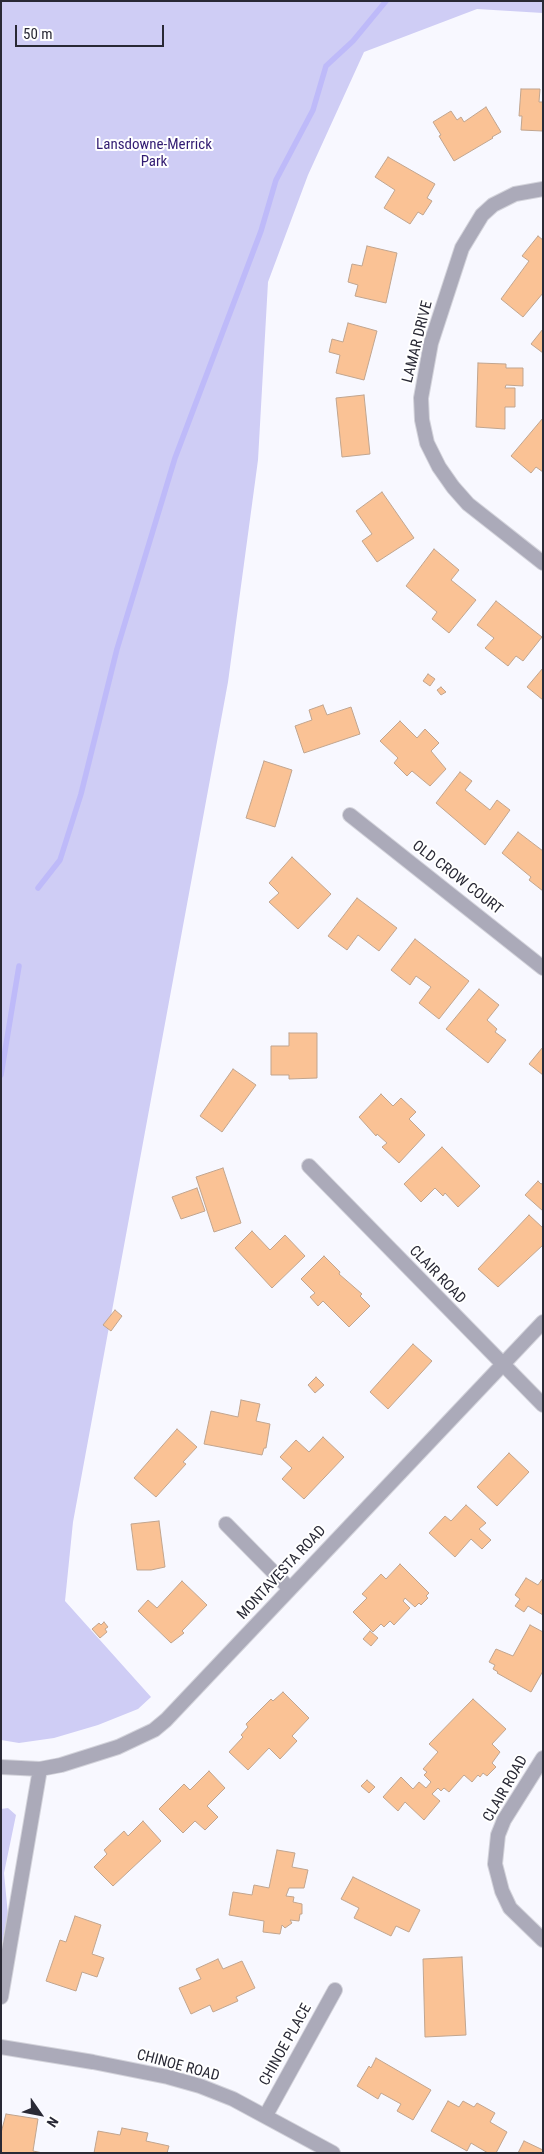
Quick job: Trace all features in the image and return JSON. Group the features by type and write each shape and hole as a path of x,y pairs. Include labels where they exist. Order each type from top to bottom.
{"street":[{"name":"LAMAR DRIVE","path":"543,189 514,194 493,205 482,215 462,248 431,343 421,398 422,420 427,443 439,467 453,487 468,504 543,563"},
{"name":"OLD CROW COURT","path":"350,815 543,968"},
{"name":"CLAIR ROAD","path":"309,1166 502,1366 543,1405"},
{"name":"MONTAVESTA ROAD","path":"1,1768 40,1769 61,1765 118,1747 154,1730 166,1720 543,1322"},
{"path":"226,1524 290,1589"},
{"name":"CLAIR ROAD","path":"543,1758 504,1820 498,1835 495,1864 502,1892 510,1908 543,1940"},
{"path":"1,1997 40,1769"},
{"name":"CHINOE PLACE","path":"266,2116 335,1990"},
{"name":"CHINOE ROAD","path":"1,2047 168,2077 200,2086 233,2099 333,2153"}],"green space":[{"name":"Lansdowne-Merrick Park","path":"1,1 543,1 543,13 477,9 364,52 308,175 268,282 258,460 228,682 73,1522 65,1601 151,1697 138,1709 98,1725 54,1738 19,1743 1,1740"},
{"path":"8,1808 16,1815 4,1873 8,1915 1,1949 1,1809"}],"building":[{"path":"521,89 540,89 539,102 543,102 543,131 521,130 522,116 519,116"},
{"path":"486,107 501,132 454,161 433,122 451,111 457,120 461,117 464,122"},
{"path":"388,157 435,184 427,198 432,201 423,215 418,212 410,224 384,208 395,190 375,177"},
{"path":"538,236 543,240 543,293 523,317 501,299 529,261 522,256"},
{"path":"367,246 397,253 386,303 355,296 358,285 348,282 352,264 362,266"},
{"path":"348,323 377,331 364,380 336,373 340,355 329,352 332,339 343,342"},
{"path":"543,329 543,353 531,344"},
{"path":"478,363 506,364 506,368 523,368 523,386 506,385 505,388 515,388 515,407 505,407 505,429 476,427"},
{"path":"364,395 370,454 342,457 336,398"},
{"path":"543,418 543,472 536,467 531,473 511,456"},
{"path":"382,492 414,538 377,562 362,541 372,534 356,511"},
{"path":"434,549 459,570 451,580 476,600 449,633 432,619 437,612 406,586"},
{"path":"496,601 542,637 523,661 516,656 508,666 485,648 494,638 477,625"},
{"path":"543,668 543,700 527,687"},
{"path":"428,674 435,679 430,686 423,681"},
{"path":"441,687 446,692 441,695 437,690"},
{"path":"323,705 327,715 351,707 360,734 304,753 295,726 312,720 309,710"},
{"path":"400,721 417,738 425,729 439,743 431,751 446,769 430,786 412,771 407,776 394,763 398,758 380,741"},
{"path":"264,761 292,770 275,827 246,818"},
{"path":"460,772 472,781 465,790 490,810 497,800 510,810 485,845 436,803"},
{"path":"518,832 543,851 543,891 529,880 531,877 502,853"},
{"path":"292,857 331,894 298,929 269,902 279,893 269,883"},
{"path":"357,898 397,928 379,951 358,935 347,950 328,936"},
{"path":"415,939 469,981 439,1019 419,1003 431,987 416,976 410,985 391,970"},
{"path":"479,989 499,1005 487,1020 497,1029 495,1032 506,1040 488,1063 446,1029"},
{"path":"289,1033 317,1033 317,1078 289,1079 289,1075 271,1075 271,1046 289,1046"},
{"path":"543,1047 543,1075 529,1064"},
{"path":"233,1069 256,1085 222,1132 200,1116"},
{"path":"381,1094 393,1106 401,1098 416,1112 409,1119 425,1135 399,1163 382,1147 387,1143 377,1134 376,1136 359,1117"},
{"path":"442,1147 480,1186 458,1207 445,1193 443,1196 435,1188 421,1202 404,1184"},
{"path":"223,1168 241,1223 214,1232 196,1177"},
{"path":"538,1181 541,1184 543,1183 543,1211 525,1195"},
{"path":"197,1188 205,1211 181,1219 172,1197"},
{"path":"529,1215 543,1228 543,1245 498,1287 478,1269"},
{"path":"252,1231 270,1250 285,1235 305,1256 272,1288 235,1248"},
{"path":"324,1256 340,1272 339,1274 362,1294 360,1296 370,1306 349,1327 323,1301 318,1306 310,1297 315,1293 301,1279"},
{"path":"115,1310 122,1316 111,1331 103,1325"},
{"path":"413,1344 432,1361 388,1409 370,1392"},
{"path":"316,1377 324,1385 315,1393 308,1385"},
{"path":"241,1400 260,1404 256,1421 270,1424 266,1448 264,1448 262,1455 204,1444 211,1411 238,1417"},
{"path":"177,1429 197,1447 183,1462 186,1464 156,1497 134,1478"},
{"path":"323,1437 344,1457 304,1499 282,1479 292,1468 280,1457 296,1440 309,1452"},
{"path":"509,1453 529,1472 497,1506 477,1487"},
{"path":"466,1505 486,1523 479,1529 491,1540 482,1549 471,1539 455,1557 429,1533 445,1516 451,1521"},
{"path":"159,1521 165,1567 137,1570 131,1524"},
{"path":"400,1564 429,1593 426,1596 428,1598 421,1605 419,1603 415,1607 405,1598 403,1601 410,1608 394,1625 390,1621 384,1627 381,1624 373,1632 353,1612 367,1598 362,1594 381,1574 386,1579"},
{"path":"526,1578 538,1585 543,1578 543,1615 528,1606 524,1612 515,1606 520,1599 515,1595"},
{"path":"182,1581 207,1605 182,1631 184,1633 171,1643 138,1611 148,1600 157,1608"},
{"path":"104,1622 108,1627 105,1629 107,1632 100,1638 92,1629 99,1623 101,1625"},
{"path":"530,1625 543,1632 543,1671 531,1692 497,1673 493,1669 495,1665 489,1662 496,1649 513,1656"},
{"path":"370,1631 378,1638 371,1646 363,1639"},
{"path":"283,1692 309,1718 292,1736 297,1741 280,1759 269,1748 248,1770 229,1752 243,1737 241,1735 248,1727 246,1724 271,1699 273,1701"},
{"path":"473,1699 506,1729 492,1744 500,1752 492,1763 496,1767 487,1776 483,1773 480,1777 478,1775 472,1782 464,1775 449,1792 444,1788 441,1791 438,1788 432,1794 440,1801 424,1820 405,1802 398,1811 383,1797 401,1777 413,1789 419,1782 426,1788 431,1782 424,1775 427,1772 423,1769 438,1752 429,1744"},
{"path":"209,1771 225,1788 207,1806 218,1817 205,1830 195,1821 183,1833 159,1809 184,1784 190,1790"},
{"path":"367,1780 375,1787 369,1793 361,1786"},
{"path":"143,1821 161,1841 113,1886 94,1867 107,1854 104,1850 124,1831 128,1836"},
{"path":"277,1850 295,1853 292,1867 308,1870 304,1888 289,1888 286,1896 294,1897 293,1902 302,1904 302,1914 300,1914 299,1921 290,1920 292,1923 285,1928 282,1925 280,1934 263,1932 264,1921 229,1915 233,1892 252,1895 254,1885 269,1888"},
{"path":"353,1877 420,1910 409,1932 396,1926 391,1936 354,1918 359,1908 341,1899"},
{"path":"75,1916 101,1925 92,1954 104,1958 97,1977 82,1972 76,1991 46,1981 60,1940 66,1942"},
{"path":"462,1957 466,2035 425,2037 423,1959"},
{"path":"218,1959 223,1969 242,1961 255,1988 236,1997 238,2001 213,2012 210,2005 191,2014 179,1988 201,1979 196,1969"},
{"path":"376,2058 431,2090 413,2120 397,2111 401,2104 381,2093 378,2099 357,2086"},
{"path":"448,2101 459,2107 463,2101 474,2107 477,2103 495,2113 490,2122 507,2132 496,2153 488,2153 471,2143 467,2151 431,2131"},
{"path":"6,2114 38,2119 33,2151 43,2153 1,2153 1,2133"},
{"path":"122,2128 148,2133 146,2141 169,2146 167,2153 94,2153 98,2131 120,2135"},
{"path":"524,2141 543,2150 543,2153 518,2153"}],"waterway":[{"path":"38,888 60,860 81,794 117,649 175,458 261,231 276,180 313,110 326,66 353,41 386,1"},
{"path":"1,1075 19,966"}]}
